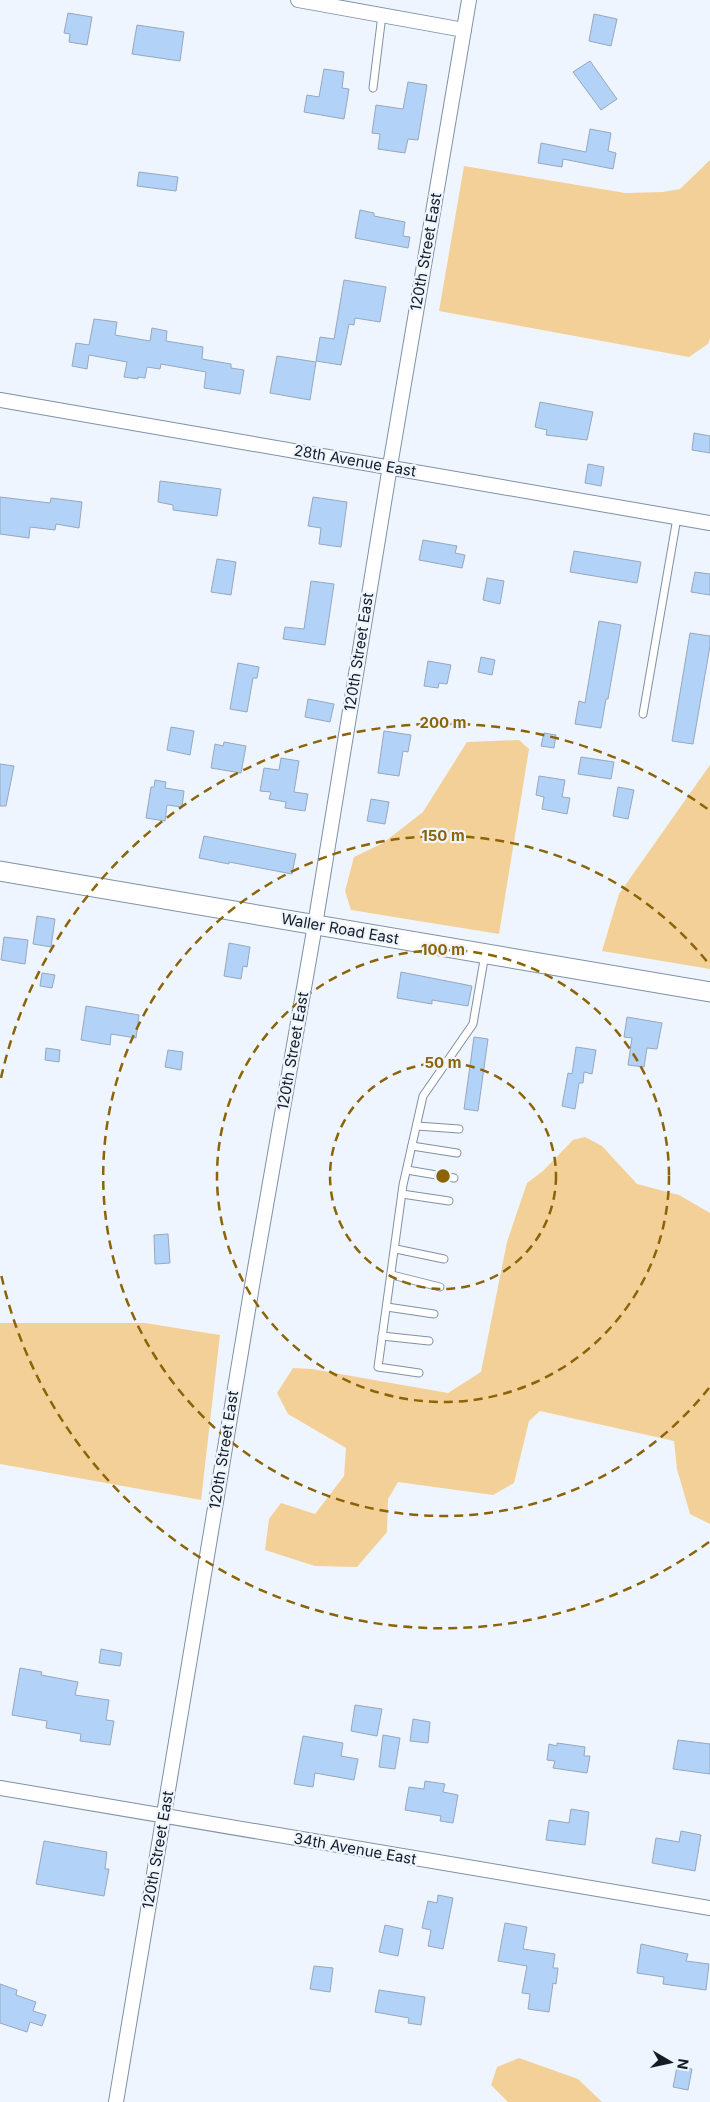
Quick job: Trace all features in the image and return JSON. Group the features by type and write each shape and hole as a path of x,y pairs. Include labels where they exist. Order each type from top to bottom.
{"street":[{"path":"298,0 464,30"},
{"name":"120th Street East","path":"116,2102 256,1261 315,925 468,0"},
{"name":"28th Avenue East","path":"0,400 390,466 710,523"},
{"name":"Waller Road East","path":"0,871 710,992"},
{"name":"34th Avenue East","path":"0,1788 710,1908"}],"lane":[{"path":"373,88 382,15"},
{"path":"643,714 677,518"},
{"path":"419,1373 378,1367 396,1249 402,1194 423,1096 473,1024 485,954"},
{"path":"416,1126 459,1130"},
{"path":"412,1146 457,1153"},
{"path":"407,1170 454,1178"},
{"path":"402,1194 450,1201"},
{"path":"396,1249 444,1259"},
{"path":"392,1275 440,1287"},
{"path":"387,1307 434,1314"},
{"path":"382,1336 429,1341"}],"shaded area":[{"path":"710,160 710,338 708,344 689,357 439,311 464,166 625,193 663,192 680,189"},
{"path":"519,740 529,749 499,934 351,910 345,891 354,857 383,843 423,812 467,742"},
{"path":"710,765 710,969 602,951 619,894"},
{"path":"585,1137 602,1146 637,1184 679,1195 710,1213 710,1524 690,1514 677,1469 674,1441 540,1411 529,1421 514,1483 493,1495 398,1482 388,1499 387,1532 357,1567 315,1566 265,1550 269,1519 281,1503 315,1514 344,1476 346,1448 288,1414 277,1393 293,1368 312,1369 448,1393 481,1372 507,1242 527,1183 543,1171 573,1140"},
{"path":"0,1323 145,1323 220,1335 201,1500 0,1464"},
{"path":"519,2058 578,2079 602,2102 508,2102 491,2085 497,2067"}],"building":[{"path":"68,13 92,17 87,45 69,42 70,34 64,33"},
{"path":"594,14 617,19 611,46 589,41"},
{"path":"137,25 184,32 180,61 132,54"},
{"path":"590,61 617,99 601,110 573,72"},
{"path":"324,69 344,72 342,88 349,89 344,119 304,112 307,95 319,97"},
{"path":"408,82 427,85 418,140 408,139 405,153 378,149 380,134 372,133 376,105 403,109"},
{"path":"590,129 611,133 608,151 616,153 613,169 563,159 562,167 538,163 541,143 586,152"},
{"path":"139,172 178,177 176,191 137,186"},
{"path":"360,210 374,213 374,216 405,222 403,236 410,237 408,248 355,238"},
{"path":"344,280 386,287 380,322 355,318 354,325 349,324 341,365 316,361 320,337 334,339"},
{"path":"94,319 117,322 115,335 150,341 152,328 167,331 166,341 203,347 202,359 231,364 231,368 244,370 240,394 204,388 206,372 161,364 160,369 147,367 145,378 138,377 138,379 124,377 127,362 89,355 87,369 72,366 76,343 89,345"},
{"path":"277,356 316,362 310,400 270,393"},
{"path":"540,402 593,412 587,440 546,435 547,430 535,427"},
{"path":"694,433 710,436 710,453 692,450"},
{"path":"588,464 604,467 601,486 585,483"},
{"path":"160,481 221,489 217,516 173,510 173,505 158,502"},
{"path":"0,497 50,503 51,498 82,502 79,528 56,524 55,530 30,527 29,538 0,534"},
{"path":"313,497 347,502 341,547 319,544 321,528 308,526"},
{"path":"423,540 457,546 455,553 465,555 462,568 419,560"},
{"path":"574,551 641,562 637,583 570,572"},
{"path":"217,559 236,562 231,595 211,592"},
{"path":"695,572 710,574 710,595 691,592"},
{"path":"487,578 504,581 500,604 483,600"},
{"path":"311,581 334,584 325,645 283,639 285,627 304,629"},
{"path":"599,621 621,625 601,728 575,724 579,701 585,703"},
{"path":"690,633 710,636 710,646 693,744 672,741"},
{"path":"481,657 495,660 492,675 478,672"},
{"path":"428,661 451,665 447,684 439,683 438,688 424,686"},
{"path":"238,663 259,667 257,678 253,678 247,712 230,709"},
{"path":"308,699 334,704 330,722 305,717"},
{"path":"171,727 194,731 190,755 167,750"},
{"path":"384,731 411,735 408,752 403,751 399,776 378,773"},
{"path":"544,733 556,735 554,748 541,746"},
{"path":"224,742 246,746 241,773 211,768 215,744 223,746"},
{"path":"581,757 614,762 611,779 578,774"},
{"path":"281,758 299,761 294,792 308,794 305,811 285,808 286,802 269,799 271,792 260,791 264,768 279,770"},
{"path":"0,764 14,766 6,806 0,806"},
{"path":"539,776 565,780 562,797 570,798 567,814 542,809 544,797 536,795"},
{"path":"155,780 166,782 165,788 184,791 182,807 167,805 165,821 146,818 151,787 154,787"},
{"path":"618,787 634,790 628,819 613,816"},
{"path":"371,799 389,802 385,824 367,821"},
{"path":"204,836 296,854 292,874 199,858"},
{"path":"37,916 55,919 51,947 33,944"},
{"path":"4,937 28,940 25,964 1,960"},
{"path":"229,943 250,947 247,967 243,966 241,979 224,976"},
{"path":"401,972 472,986 468,1006 432,1000 432,1004 397,998"},
{"path":"42,973 55,975 52,988 40,986"},
{"path":"86,1006 139,1015 136,1038 111,1034 110,1045 81,1040"},
{"path":"627,1017 662,1023 657,1049 647,1048 644,1067 628,1065 632,1038 624,1037"},
{"path":"474,1037 488,1039 478,1111 464,1109"},
{"path":"576,1047 596,1050 592,1074 584,1072 583,1083 579,1083 575,1109 562,1106 568,1073 572,1074"},
{"path":"46,1048 60,1050 59,1062 45,1060"},
{"path":"168,1050 183,1052 181,1070 165,1067"},
{"path":"168,1234 170,1263 155,1264 154,1235"},
{"path":"101,1649 122,1653 120,1666 99,1663"},
{"path":"20,1668 42,1672 41,1675 78,1682 75,1695 109,1700 106,1720 114,1721 110,1745 80,1741 81,1734 46,1728 47,1721 12,1715"},
{"path":"355,1705 382,1709 377,1736 351,1731"},
{"path":"413,1719 430,1722 428,1743 410,1741"},
{"path":"383,1735 400,1738 395,1769 379,1767"},
{"path":"303,1736 343,1743 341,1756 358,1759 354,1780 315,1773 313,1787 294,1784"},
{"path":"678,1740 710,1744 710,1774 673,1769"},
{"path":"557,1743 585,1747 584,1756 590,1756 587,1773 553,1768 555,1761 547,1760 549,1744 557,1746"},
{"path":"425,1781 445,1784 443,1792 458,1795 453,1823 440,1821 441,1816 405,1810 409,1787 424,1789"},
{"path":"571,1809 589,1812 585,1845 546,1840 549,1820 569,1823"},
{"path":"681,1831 701,1835 695,1871 652,1863 656,1838 679,1842"},
{"path":"44,1841 107,1852 105,1869 109,1869 104,1896 36,1884"},
{"path":"438,1895 453,1898 443,1949 428,1946 431,1930 422,1928 428,1901 437,1903"},
{"path":"505,1923 527,1927 523,1949 555,1954 553,1968 558,1968 556,1984 553,1983 549,2012 528,2009 530,1994 522,1993 527,1966 498,1961"},
{"path":"385,1925 403,1929 398,1956 379,1952"},
{"path":"641,1944 688,1954 686,1961 709,1964 706,1990 663,1984 664,1977 637,1973"},
{"path":"314,1966 333,1968 330,1992 310,1989"},
{"path":"0,1984 17,1990 16,1995 36,2002 33,2011 46,2015 42,2026 30,2022 27,2032 0,2023"},
{"path":"379,1990 425,1997 421,2025 408,2023 409,2018 375,2012"},
{"path":"677,2067 692,2069 688,2090 673,2087"}]}
